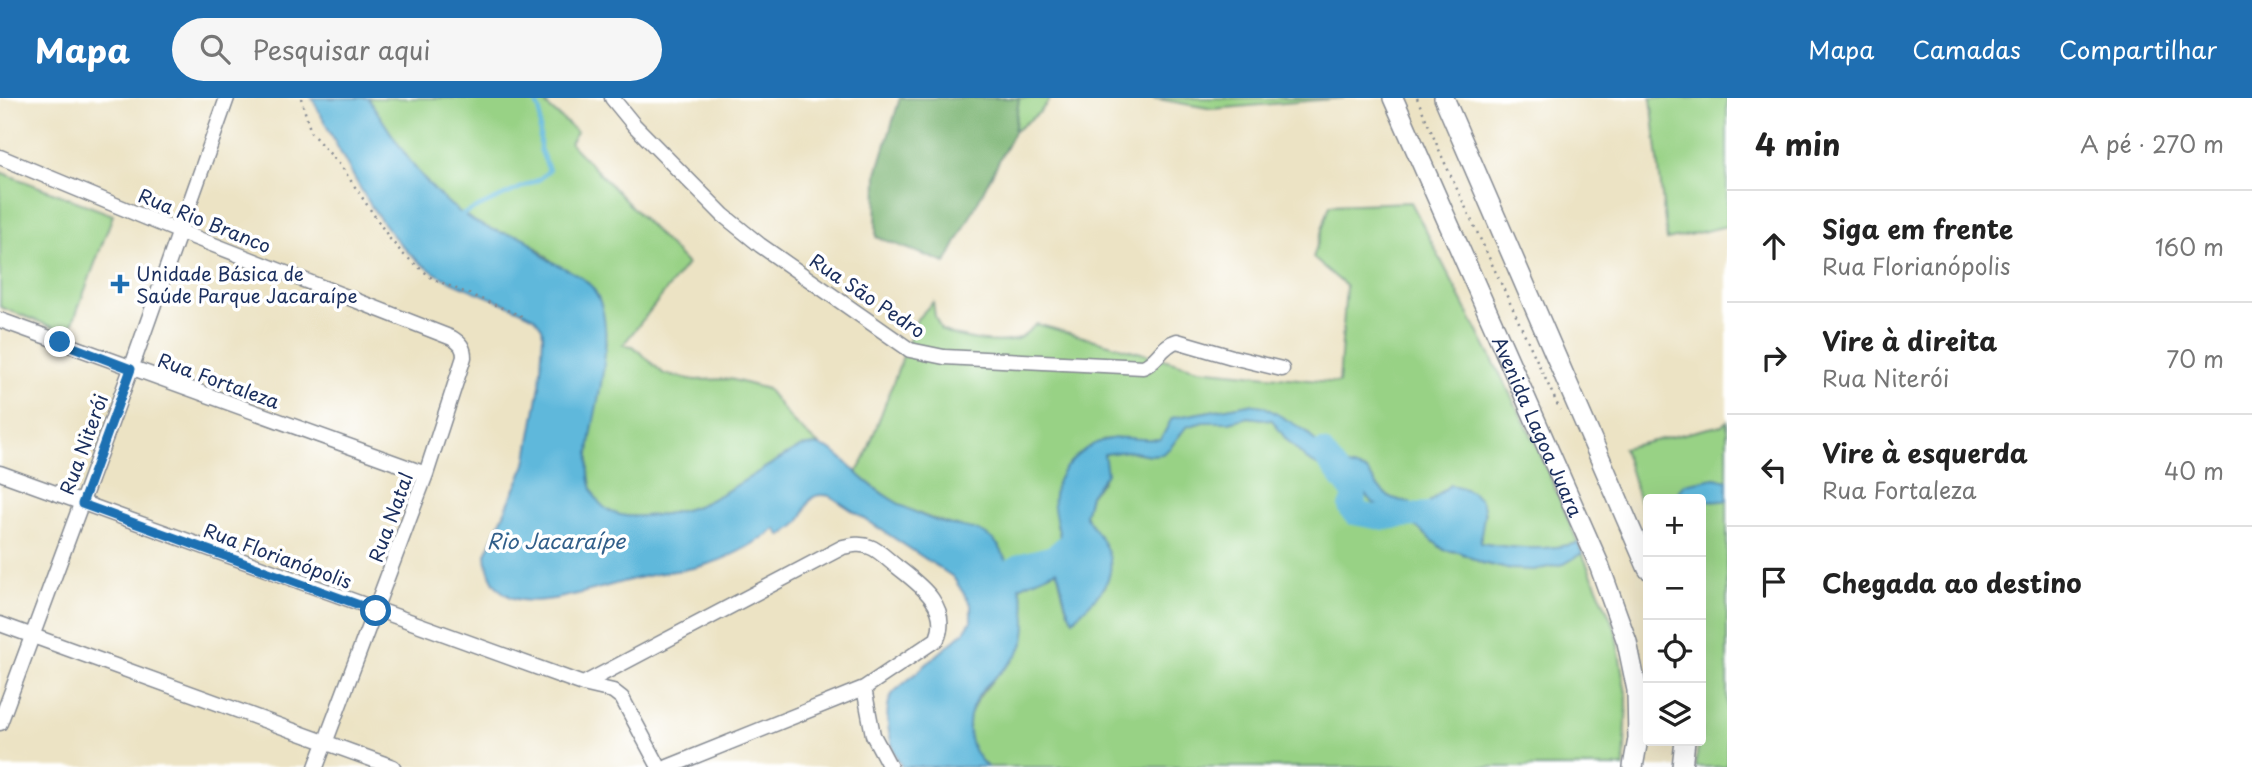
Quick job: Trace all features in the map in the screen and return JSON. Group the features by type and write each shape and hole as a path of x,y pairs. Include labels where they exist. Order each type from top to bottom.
{"main road":[{"name":"Avenida Lagoa Juara","path":"1393,98 1593,550 1627,642 1637,690 1638,739 1633,767"},
{"path":"1444,98 1643,568"},
{"path":"1682,767 1684,746"}],"street":[{"name":"Rua Niterói","path":"0,723 82,504 227,98"},
{"name":"Rua São Pedro","path":"612,98 634,125 723,215 760,245 910,350 944,357 1143,367 1152,363 1170,343 1185,341 1232,358 1282,369"},
{"name":"Rua Rio Branco","path":"0,157 178,231 452,338 464,349 464,357"},
{"name":"Rua Fortaleza","path":"0,320 426,474"},
{"name":"Rua Natal","path":"316,767 426,474 464,357"},
{"name":"Rua Florianópolis","path":"0,473 376,611 583,684 613,691 622,698 659,767"},
{"path":"583,684 843,547 855,544 871,547 928,591 941,621 937,639 864,688 668,767"},
{"path":"0,625 393,767"},
{"path":"864,688 873,735 890,767"}],"path":[{"path":"301,98 311,133 341,166 403,254 433,279 524,317"},
{"path":"1417,98 1560,410"}],"green space":[{"path":"368,98 551,98 546,105 577,132 570,143 687,264 623,345 633,346 664,374 695,380 730,379 767,389 793,422 819,445 801,447 729,490 688,509 637,517 610,512 595,496 589,472 590,442 605,351 605,330 585,288 575,274 557,265 524,238 481,225 446,202 409,160"},
{"path":"900,98 1019,98 1014,132 946,263 876,237 877,173"},
{"path":"1019,98 1051,98 1040,112 1014,132"},
{"path":"1152,98 1344,98 1213,109"},
{"path":"1651,98 1727,98 1727,226 1667,240"},
{"path":"0,172 113,215 69,333 0,307"},
{"path":"1411,202 1537,446 1578,543 1530,548 1481,543 1480,529 1485,513 1450,485 1427,504 1415,505 1389,497 1367,471 1337,463 1306,431 1249,404 1173,418 1161,439 1102,440 1056,523 1061,536 1060,547 1038,562 1011,571 994,544 984,537 903,506 856,473 864,460 917,319 933,302 941,330 958,336 991,342 1011,341 1021,337 1037,324 1199,369 1339,383 1346,286 1313,258 1330,205"},
{"path":"1248,417 1273,420 1286,439 1326,471 1359,488 1391,516 1414,525 1444,550 1459,552 1482,563 1508,569 1564,564 1582,553 1615,628 1627,700 1624,767 987,767 974,752 968,723 980,696 1013,660 1019,587 1057,570 1065,602 1073,620 1106,586 1095,532 1085,515 1090,495 1103,481 1104,454 1127,451 1151,455 1170,448 1186,427 1203,422 1229,422"},
{"path":"1727,421 1727,481 1714,478 1680,494 1643,494 1643,512 1623,448 1722,425"},
{"path":"1706,499 1727,501 1727,767 1696,767 1698,746 1706,746"}],"water":[{"name":"Rio Jacaraípe","path":"312,98 368,98 409,160 446,202 487,227 524,238 543,256 581,277 592,287 603,313 605,344 590,442 590,480 594,495 604,508 620,515 651,516 689,509 717,497 801,447 812,445 838,455 872,486 902,506 947,524 984,533 999,547 1011,571 1038,562 1060,547 1054,495 1068,464 1086,449 1096,443 1118,438 1161,439 1172,418 1249,404 1263,406 1306,431 1337,463 1367,471 1389,497 1415,505 1427,504 1450,485 1474,494 1484,509 1481,543 1529,548 1578,543 1582,553 1564,564 1534,570 1508,569 1482,563 1459,552 1444,550 1414,525 1391,516 1359,488 1306,459 1272,420 1248,417 1229,422 1203,422 1186,427 1162,454 1127,451 1104,454 1107,473 1090,495 1085,515 1108,552 1110,573 1102,590 1073,620 1065,602 1057,570 1019,587 1026,618 1023,643 1012,661 983,689 976,699 969,719 970,739 979,758 987,767 902,767 894,751 887,719 890,699 894,692 964,632 971,621 971,605 953,577 830,496 812,498 799,522 781,536 776,529 733,554 698,567 654,574 578,594 540,600 511,597 495,585 486,554 526,464 540,385 542,328 534,317 435,273 396,239 364,194"},
{"path":"1715,478 1727,481 1727,501 1706,500 1706,494 1677,494 1684,484"}],"waterway":[{"path":"459,216 540,179 549,170 540,149 540,112 534,98"},
{"path":"1322,452 1353,492 1354,502 1350,507 1354,513 1381,518 1428,514"},
{"path":"987,585 1022,565 1054,557 1068,545"}],"place":[{"name":"Unidade Básica de Saúde Parque Jacaraípe","path":"120,284"}],"route":[{"path":"60,342 131,369 82,504 376,611"}]}
